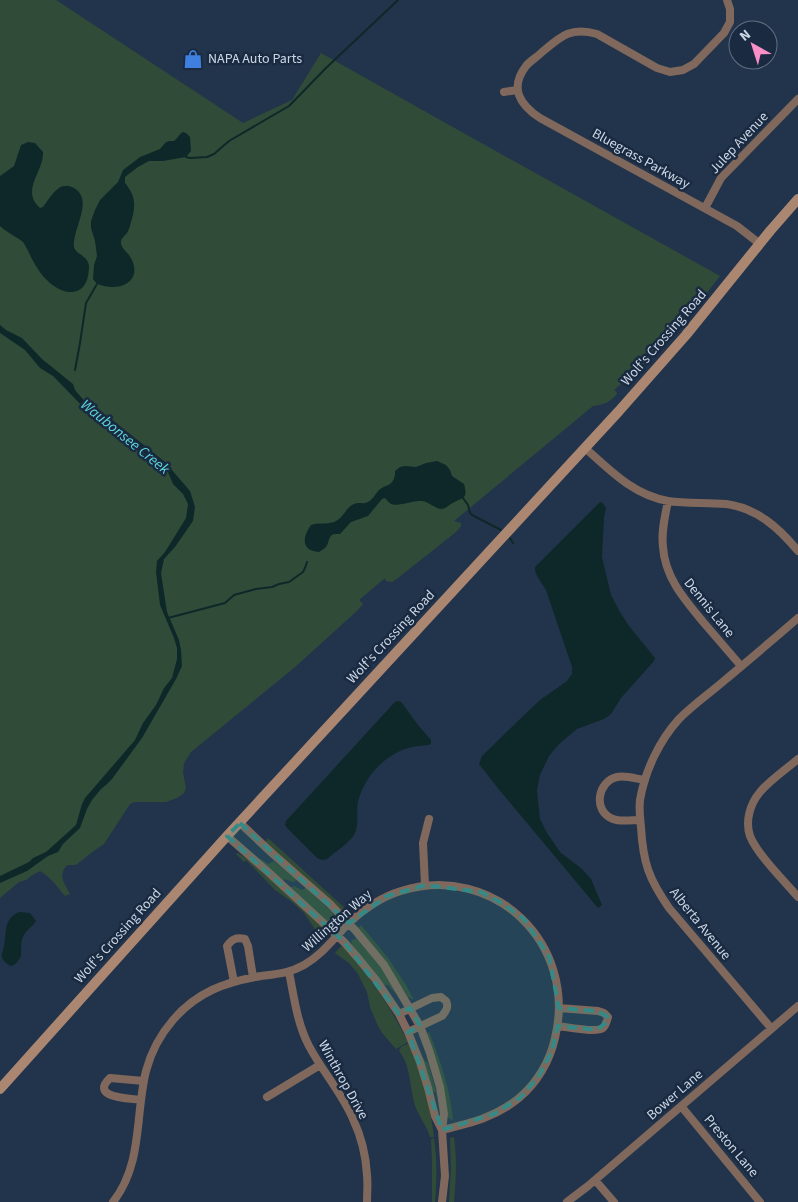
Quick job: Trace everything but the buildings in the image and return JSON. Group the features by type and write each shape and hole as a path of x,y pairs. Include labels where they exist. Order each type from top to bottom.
{"main road":[{"name":"Wolf's Crossing Road","path":"0,1089 227,836 585,448 686,335 798,199"}],"street":[{"path":"504,92 517,90 520,78 527,66 561,36 576,31 597,34 657,68 678,74 694,64 724,33 734,17 728,0"},
{"name":"Bluegrass Parkway","path":"517,90 522,103 540,118 737,226 760,244"},
{"name":"Julep Avenue","path":"705,208 721,178 798,99"},
{"path":"585,448 621,480 648,496 668,501 726,504 758,514 780,530 798,552"},
{"name":"Dennis Lane","path":"668,501 662,547 671,578 685,601 741,666"},
{"name":"Alberta Avenue","path":"772,1028 659,893 647,869 643,854 640,802 645,780 662,740 679,720 798,618"},
{"path":"798,759 760,792 754,800 748,822 750,836 758,850 794,886 798,897"},
{"path":"640,820 613,819 605,813 600,805 599,796 610,780 617,777 626,776 645,780"},
{"path":"425,885 423,844 429,819"},
{"path":"240,823 330,904 373,950 420,1026 440,1087 444,1114 442,1130 445,1176 442,1202"},
{"path":"227,836 337,936 376,980 399,1014 408,1032 420,1062 434,1116 442,1130"},
{"name":"Willington Way","path":"113,1202 132,1165 144,1081 154,1050 172,1022 186,1006 226,984 289,972 308,963 321,953 349,923 375,903 400,891 425,885 453,886 481,892 502,903 524,920 537,936 549,956 556,978 559,1008 558,1026 552,1052 539,1076 520,1098 495,1114 473,1123 442,1130"},
{"path":"234,982 227,946 231,940 238,938 245,939 248,946 253,978"},
{"name":"Winthrop Drive","path":"289,972 297,1016 302,1031 353,1119 364,1150 367,1175 367,1202"},
{"path":"399,1014 437,996 446,1001 446,1012 442,1016 408,1032"},
{"name":"Bower Lane","path":"567,1202 798,1006"},
{"path":"558,1026 597,1030 604,1027 608,1017 598,1011 559,1008"},
{"path":"267,1097 320,1065"},
{"path":"141,1100 109,1095 104,1090 104,1086 110,1078 144,1081"},
{"name":"Preston Lane","path":"681,1106 760,1202"},
{"path":"595,1180 614,1202"}],"highlighted area":[{"path":"240,823 349,923 387,896 425,885 481,892 502,903 524,919 549,956 559,1008 598,1011 608,1017 607,1022 597,1030 558,1026 552,1051 539,1076 520,1098 494,1114 442,1130 408,1032 420,1026 410,1008 399,1014 344,942 227,836"}],"green space":[{"path":"0,0 56,0 243,123 292,100 321,53 720,276 664,347 614,390 617,394 612,399 604,404 593,406 454,521 461,523 456,532 398,578 392,582 386,581 385,578 359,600 363,604 358,610 294,668 191,752 184,763 183,773 186,788 184,793 166,802 134,802 130,804 104,844 76,865 67,865 64,869 62,876 70,894 65,896 51,879 40,871 19,882 0,898"},
{"path":"268,838 347,910 344,913 265,843"},
{"path":"238,853 250,861 327,932 321,938 304,913 275,890 246,860 244,862 236,854"},
{"path":"257,859 261,859 268,864 274,861 297,880 293,882 284,879 281,881"},
{"path":"294,886 302,890 306,888 333,913 333,917 326,921 288,888"},
{"path":"361,925 388,958 414,1000 408,997 382,958 358,928"},
{"path":"356,938 373,956 398,994 388,985 384,985 352,945 351,941"},
{"path":"341,946 351,955 374,984 408,1042 396,1049 382,1033 370,1007 367,992 358,974 349,963 335,953"},
{"path":"429,1032 447,1087 453,1121 447,1115 426,1034"},
{"path":"409,1043 424,1089 434,1137 430,1137 416,1108 406,1064 399,1051 401,1047"},
{"path":"420,1053 428,1063 438,1098 435,1092 432,1091"},
{"path":"454,1137 456,1161 455,1194 454,1202 449,1202 450,1138"},
{"path":"434,1138 436,1186 435,1202 432,1202 431,1139"}],"water":[{"path":"183,132 190,137 191,151 186,157 163,161 149,161 125,177 125,183 133,197 134,206 129,229 121,244 133,262 134,274 128,282 117,287 98,284 93,279 97,256 91,221 100,200 118,182 123,170 140,157 160,149 166,142 174,141"},
{"path":"28,142 35,143 43,152 40,167 32,188 34,201 40,208 43,207 55,191 63,186 72,187 79,192 82,198 83,206 74,239 74,246 76,251 88,262 89,273 84,286 73,292 61,290 50,283 41,274 23,242 0,226 0,176 14,166 21,145"},
{"name":"Waubonsee Creek","path":"0,325 22,338 42,359 73,384 75,390 87,404 106,415 165,462 190,491 195,507 193,521 164,559 161,573 167,612 179,640 181,650 182,666 176,679 142,738 112,779 92,800 80,828 63,844 58,852 48,856 27,871 0,883 0,876 46,852 76,825 85,798 135,740 143,723 172,678 177,659 177,648 160,605 156,572 157,561 165,552 186,518 188,504 183,494 173,484 164,467 134,446 111,425 89,413 53,376 40,368 25,350 0,333"},
{"path":"437,461 446,465 452,476 464,484 465,496 463,498 441,509 422,501 393,505 385,498 368,516 351,522 340,534 333,534 326,547 319,552 313,551 306,546 306,534 311,525 334,522 351,505 370,501 379,490 392,482 395,471 400,467 416,467"},
{"path":"600,502 606,508 602,557 611,595 629,626 655,658 621,698 611,714 604,719 577,729 559,744 549,756 540,775 537,790 540,819 547,833 560,852 582,869 591,879 602,905 598,908 479,764 482,756 521,718 540,700 567,681 572,674 572,667 546,590 537,576 535,567"},
{"path":"399,701 431,740 431,744 401,750 384,761 372,773 360,794 355,833 327,859 317,858 288,829 285,825 286,821 393,704"},
{"path":"19,912 30,913 36,921 23,936 21,956 11,966 4,961 2,953 8,922 10,918"}],"waterway":[{"path":"186,157 207,157 214,154 229,141 289,106 398,0"},
{"path":"75,370 86,303 97,284"},
{"path":"463,498 472,515 501,530"},
{"path":"510,538 513,543"},
{"path":"168,618 225,603 234,595 289,582 303,572 307,562"}],"place":[{"name":"NAPA Auto Parts","path":"193,59"}]}
